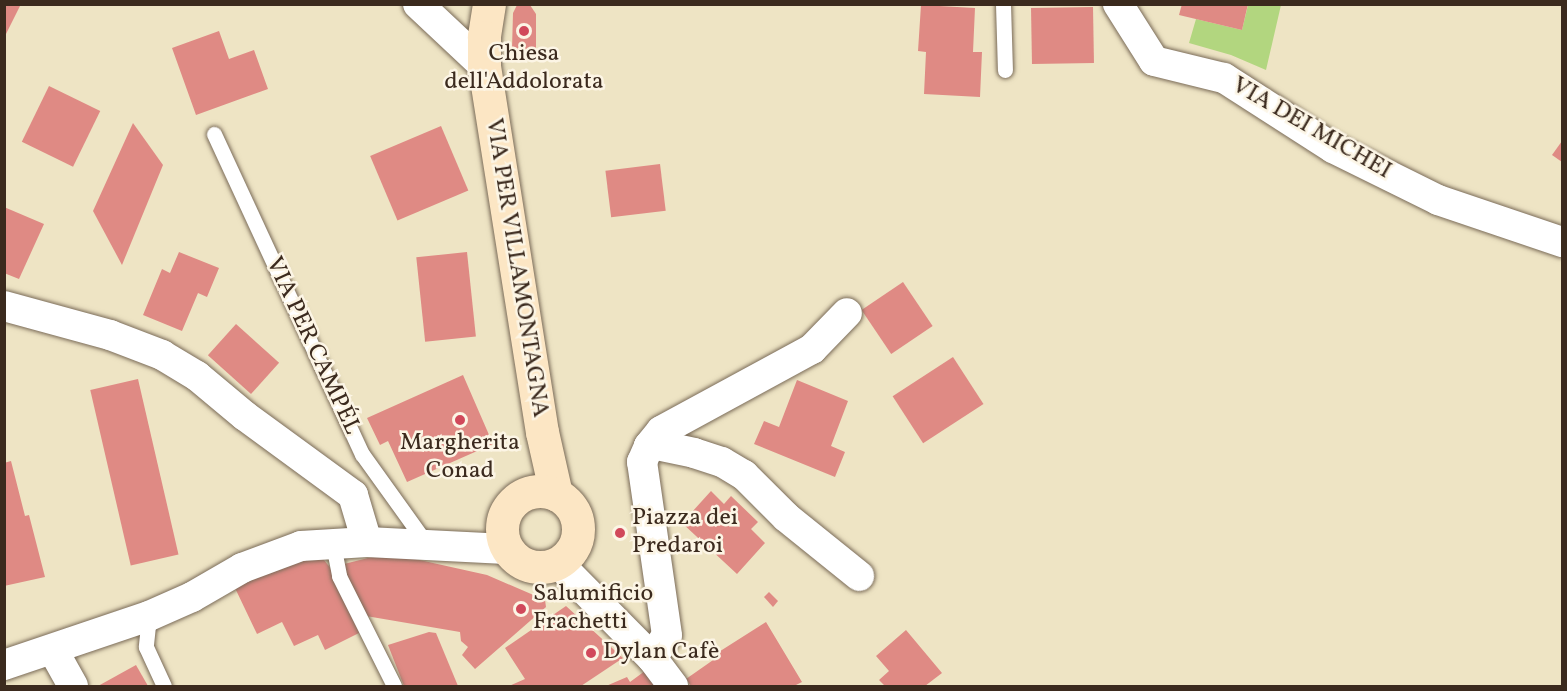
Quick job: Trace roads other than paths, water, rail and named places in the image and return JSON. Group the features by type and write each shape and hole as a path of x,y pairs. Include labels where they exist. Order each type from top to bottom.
{"street":[{"path":"418,4 484,66"},
{"name":"VIA PER VILLAMONTAGNA","path":"489,4 484,37 484,66 542,432 556,494"},
{"name":"VIA DEI MICHEI","path":"1118,4 1154,61 1224,78 1333,148 1438,200 1563,242"},
{"path":"4,306 110,335 162,355 197,376 244,416 352,495 367,542"},
{"path":"652,658 667,635 642,462 649,446 661,431 812,349 847,313"},
{"path":"649,446 657,444 694,453 722,462 744,475 786,517 859,576"},
{"path":"540,490 556,494 567,502 575,514 579,528 576,542 569,555 559,564 539,568 520,563 506,549 501,534 502,518 510,503 524,494 540,490"},
{"path":"4,665 149,616 264,559 302,546 367,542 506,549"},
{"path":"559,564 652,658 673,687"},
{"path":"53,650 73,687"}],"lane":[{"path":"1003,4 1005,70"},
{"name":"VIA PER CAMPÉL","path":"214,134 362,454 428,546"},
{"path":"333,544 339,576 394,687"},
{"path":"149,616 146,647 164,687"}],"place":[{"name":"Chiesa dell'Addolorata","path":"524,31"},
{"name":"Margherita Conad","path":"460,420"},
{"name":"Piazza dei Predaroi","path":"620,533"},
{"name":"Salumificio Frachetti","path":"521,609"},
{"name":"Dylan Cafè","path":"591,653"}]}
